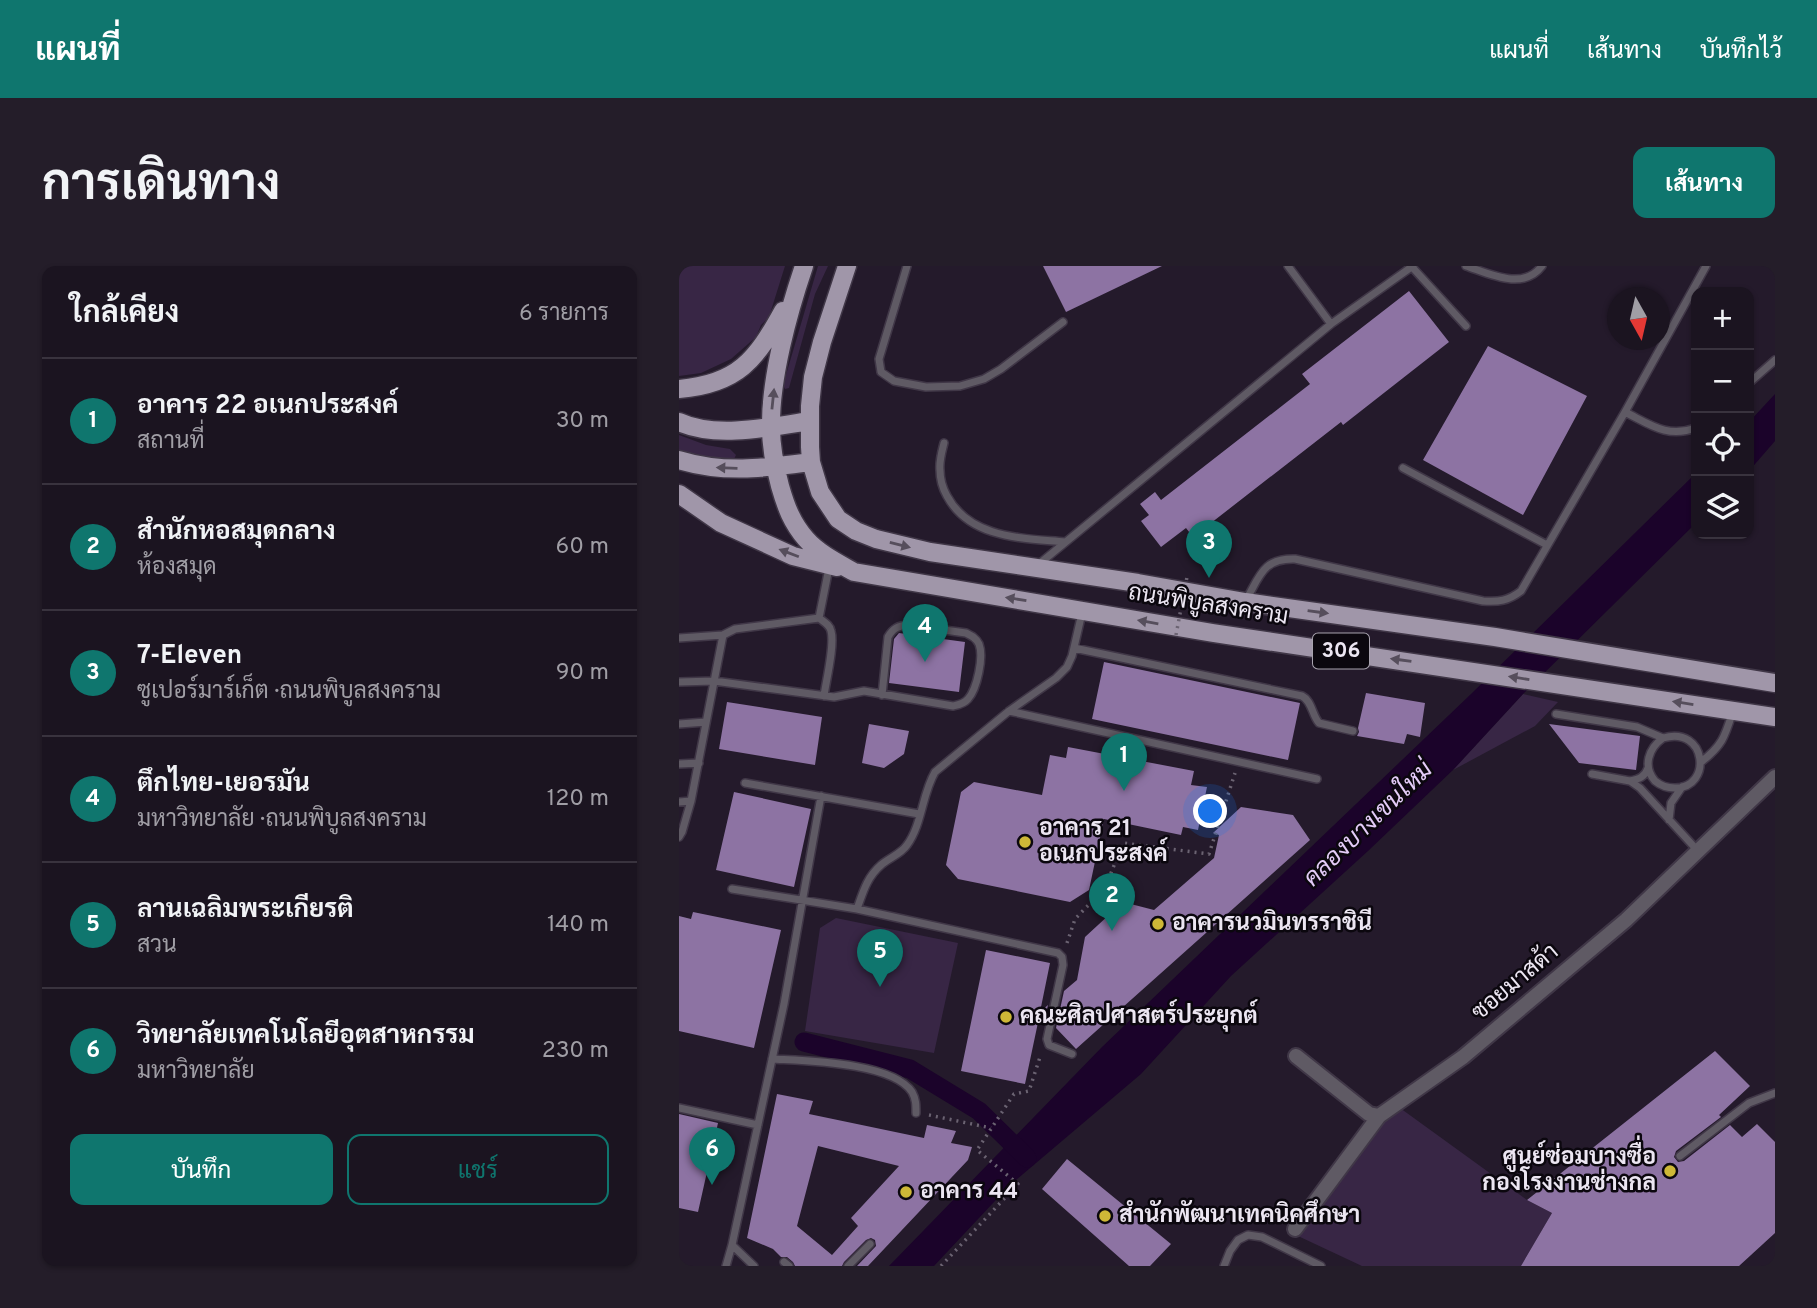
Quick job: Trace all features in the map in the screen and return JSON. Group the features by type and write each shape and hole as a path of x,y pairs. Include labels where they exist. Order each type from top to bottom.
{"main road":[{"name":"ถนนพิบูลสงคราม","path":"847,266 813,377 809,421 811,462 820,492 838,519 856,531 876,539 930,552 1245,602 1495,637 1775,683"},
{"name":"ถนนพิบูลสงคราม","path":"801,274 784,335 772,398 771,427 775,467 792,521 808,541 854,572 1213,633 1775,717"},
{"path":"679,389 715,383 754,358 769,337 801,274"},
{"path":"679,422 689,427 738,431 809,421"},
{"path":"679,460 702,467 728,469 811,462"},
{"path":"679,494 721,523 793,556 854,572"}],"street":[{"name":"ซอยมาสด้า","path":"1295,1229 1379,1116 1463,1057 1626,920 1775,776"},
{"path":"1296,1056 1369,1114 1379,1116"}],"lane":[{"path":"907,266 879,359 881,372 894,381 926,387 960,386 984,379 1063,322"},
{"path":"1288,266 1331,324"},
{"path":"1466,266 1508,280 1526,278 1542,266"},
{"path":"1245,602 1269,564 1281,559 1295,559 1483,601 1499,602 1521,591 1706,266"},
{"path":"1035,568 1331,324 1412,267 1466,326"},
{"path":"1754,379 1775,360"},
{"path":"1625,412 1673,433 1691,429"},
{"path":"944,443 940,470 943,488 951,504 965,518 978,527 1008,536 1065,542"},
{"path":"1403,468 1547,545"},
{"path":"820,618 830,565"},
{"path":"857,909 868,878 907,845 935,772 1067,667 1083,610"},
{"path":"679,638 723,635 735,629 820,618 827,623 831,631 824,696"},
{"path":"679,682 714,681 841,697 864,691 882,695 953,706 961,705 975,690 981,652 979,643 974,636 966,633 898,626 888,637 882,695"},
{"path":"679,837 691,801 723,635"},
{"path":"1074,648 1302,696 1309,701 1313,715 1319,723 1353,731"},
{"path":"1009,711 1317,779"},
{"path":"1701,762 1724,740 1733,711"},
{"path":"1556,714 1637,727 1663,738"},
{"path":"679,724 706,722"},
{"path":"1630,781 1646,774 1651,750 1663,738 1671,736 1688,740 1695,745 1701,762 1696,779 1689,785 1671,789 1655,781 1648,766"},
{"path":"679,764 699,763"},
{"path":"1592,774 1630,781 1640,788 1698,851"},
{"path":"745,783 919,814"},
{"path":"1669,820 1671,803 1682,787"},
{"path":"726,1266 772,1059 821,796"},
{"path":"679,802 691,801"},
{"path":"732,889 857,909 1058,953 1062,957 1063,965 1047,1038 1049,1045 1072,1054"},
{"path":"772,1059 836,1062 880,1073 900,1081 911,1090 916,1101 916,1113"},
{"path":"1680,1156 1749,1103 1775,1093"},
{"path":"679,1108 758,1125"},
{"path":"1224,1266 1238,1240 1248,1236 1262,1237 1317,1265"},
{"path":"848,1266 870,1244"},
{"path":"731,1245 754,1266"}],"path":[{"path":"1176,635 1187,577"},
{"path":"1062,957 1075,919 1105,888 1123,843 1209,854 1239,761"},
{"path":"941,1266 1018,1184 977,1150 1014,1094 1029,1091 1047,1038"},
{"path":"916,1113 991,1128"}],"shaded area":[{"path":"679,266 785,266 769,317 761,325 756,337 731,359 701,373 679,376"},
{"path":"818,266 828,266 815,294 789,388 785,389 783,385"},
{"path":"679,435 706,445 730,449 736,455 734,459 719,460 692,455 679,450"},
{"path":"1523,694 1558,702 1535,726 1453,770"},
{"path":"836,918 958,943 934,1053 805,1031 820,928"},
{"path":"1400,1108 1527,1200 1552,1213 1521,1266 1362,1266 1298,1236 1380,1122"}],"water":[{"path":"1775,394 1775,441 1754,465 1754,417"},
{"name":"คลองบางเขนใหม่","path":"1691,478 1691,528 1523,694 1453,770 1231,976 1141,1074 1009,1186 934,1266 889,1266 1102,1047 1471,694"}],"building":[{"path":"1043,266 1162,266 1066,312"},
{"path":"1409,291 1449,342 1193,537 1186,528 1161,547 1141,521 1149,515 1140,504 1155,492 1161,500 1310,384 1302,374"},
{"path":"1488,346 1587,396 1523,515 1423,460"},
{"path":"899,633 965,642 959,692 889,683 894,639"},
{"path":"1104,662 1300,703 1288,760 1092,719"},
{"path":"1366,693 1425,703 1420,737 1407,734 1404,744 1357,736"},
{"path":"727,702 822,717 815,765 719,749"},
{"path":"869,724 909,731 904,754 884,768 862,763"},
{"path":"1549,724 1640,736 1636,770 1579,763"},
{"path":"1068,747 1194,771 1191,785 1207,787 1198,830 1183,827 1181,835 1104,819 1089,890 1070,902 958,879 946,865 961,792 974,782 1042,795 1050,755 1066,758"},
{"path":"734,792 811,809 794,887 716,870"},
{"name":"อาคารนวมินทรราชินี","path":"1241,807 1293,815 1310,840 1076,1049 1056,1028 1064,991 1077,980 1085,937 1123,902 1154,910 1214,858 1219,835 1213,833"},
{"path":"693,912 781,930 754,1048 679,1031 679,916 691,919"},
{"name":"คณะศิลปศาสตร์ประยุกต์","path":"986,950 1050,963 1040,1012 1048,1005 1045,1018 1040,1013 1025,1084 961,1071"},
{"name":"ศูนย์ซ่อมบางซื่อ กองโรงงานช่างกล","path":"1715,1051 1750,1086 1719,1115 1721,1117 1676,1151 1674,1157 1678,1162 1684,1161 1730,1125 1742,1137 1757,1124 1775,1142 1775,1233 1739,1266 1521,1266 1552,1213 1527,1200"},
{"name":"อาคาร 44","path":"777,1094 813,1101 809,1114 924,1138 927,1125 956,1131 951,1143 972,1147 968,1160 868,1266 857,1266 876,1246 875,1240 871,1238 842,1266 795,1266 787,1257 781,1257 773,1249 747,1238","holes":["818,1146 899,1166 851,1218 858,1226 832,1255 797,1226"]},
{"path":"679,1114 718,1123 698,1212 679,1208"},
{"name":"สำนักพัฒนาเทคนิคศึกษา","path":"1067,1159 1171,1244 1150,1266 1129,1266 1042,1189"}],"waterway":[{"path":"804,1042 910,1069 979,1111 1027,1158"}],"place":[{"name":"7-Eleven","path":"1209,578"},
{"name":"ตึกไทย-เยอรมัน","path":"925,662"},
{"name":"อาคาร 22 อเนกประสงค์","path":"1124,791"},
{"name":"อาคาร 21 อเนกประสงค์","path":"1025,842"},
{"name":"อาคารนวมินทรราชินี","path":"1158,924"},
{"name":"สำนักหอสมุดกลาง","path":"1112,931"},
{"name":"ลานเฉลิมพระเกียรติ","path":"880,987"},
{"name":"คณะศิลปศาสตร์ประยุกต์","path":"1006,1017"},
{"name":"ศูนย์ซ่อมบางซื่อ กองโรงงานช่างกล","path":"1670,1171"},
{"name":"วิทยาลัยเทคโนโลยีอุตสาหกรรม","path":"712,1185"},
{"name":"อาคาร 44","path":"906,1192"},
{"name":"สำนักพัฒนาเทคนิคศึกษา","path":"1105,1216"}]}
